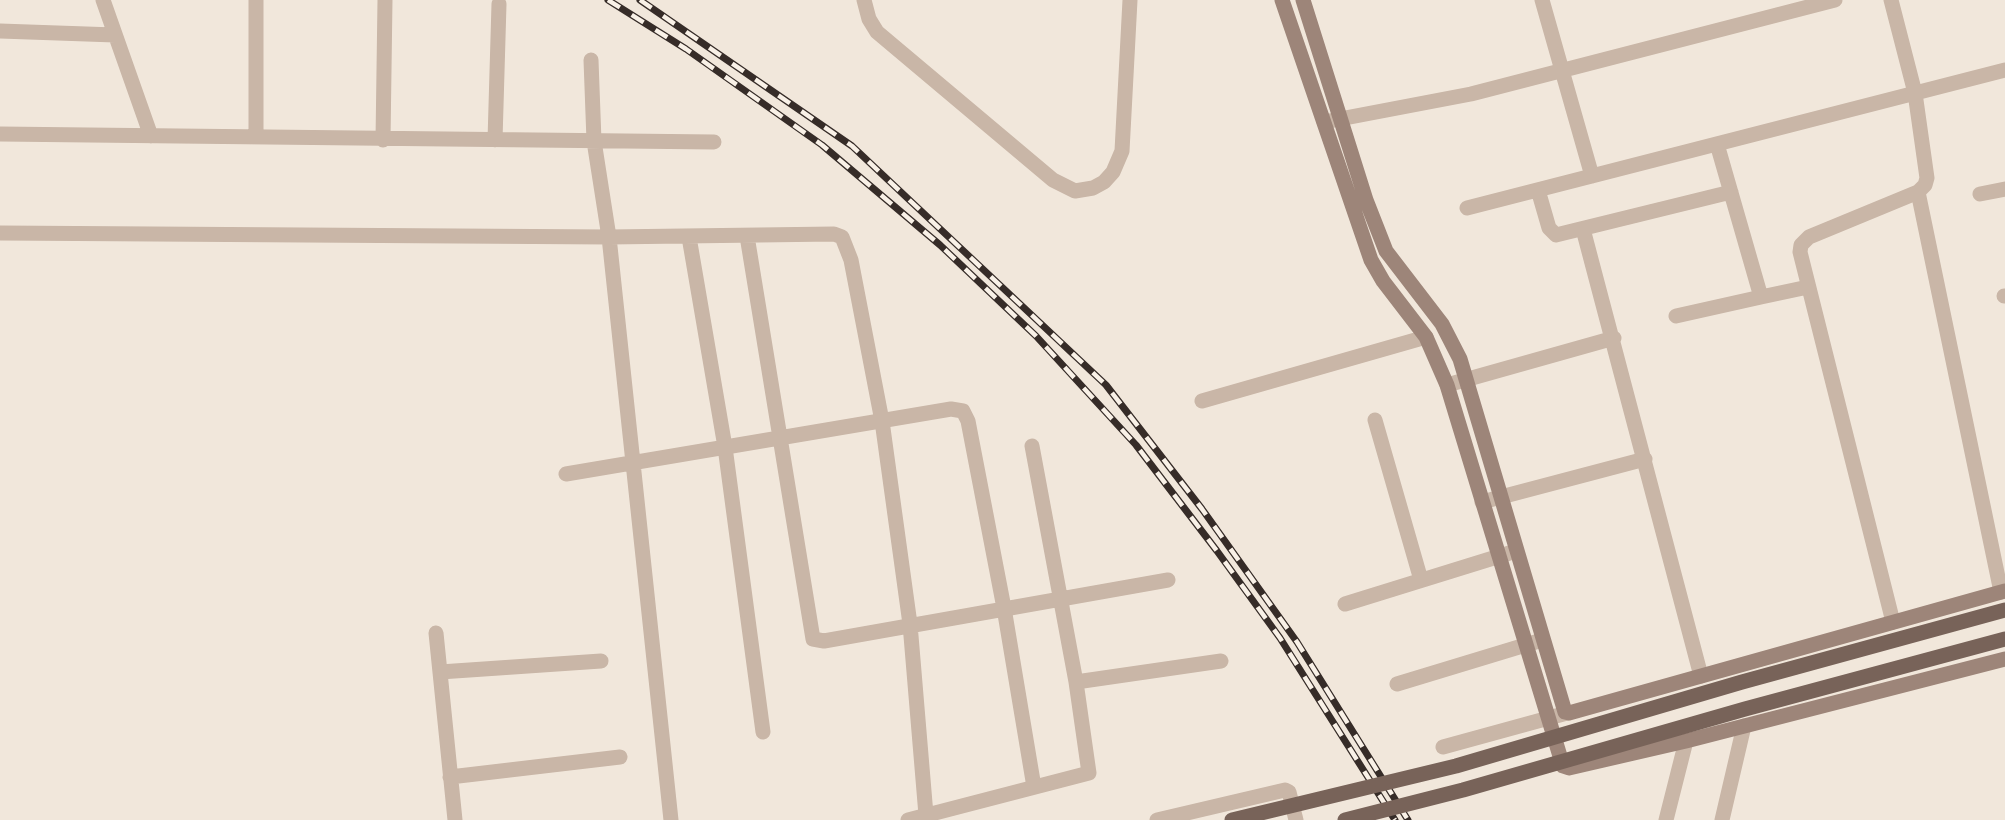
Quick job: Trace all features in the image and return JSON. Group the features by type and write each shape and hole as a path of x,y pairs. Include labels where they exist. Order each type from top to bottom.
{"main road":[{"path":"1232,820 1456,766 1742,682 2005,610"},
{"path":"1345,820 1443,796 1756,706 2005,639"}],"street":[{"path":"103,0 151,136"},
{"path":"256,0 256,137"},
{"path":"383,140 386,0"},
{"path":"864,0 869,19 877,32 1053,180 1075,191 1093,188 1104,182 1113,172 1122,151 1130,0"},
{"path":"1282,0 1371,260 1383,281 1426,337 1447,385 1546,718 1563,766 1567,768 1686,741 2005,659"},
{"path":"1303,0 1366,200 1386,251 1442,324 1460,359 1542,640 1567,713"},
{"path":"1542,0 1592,176"},
{"path":"1324,122 1471,94 1835,0"},
{"path":"1891,0 1915,93 1927,178 1918,192 1809,237 1803,242 1800,252 1893,622"},
{"path":"495,140 499,4"},
{"path":"0,31 115,34"},
{"path":"591,60 594,141 609,237 671,820"},
{"path":"1467,208 2005,70"},
{"path":"0,134 714,142"},
{"path":"1717,144 1761,297"},
{"path":"1980,194 2005,189"},
{"path":"1538,190 1551,232 1561,234 1731,192"},
{"path":"1443,747 2003,592 1918,192"},
{"path":"1583,229 1614,338 1701,676"},
{"path":"0,233 609,237 834,234 842,237 851,261 882,421 910,624 926,815"},
{"path":"747,236 813,639 824,641 1168,579"},
{"path":"689,237 725,447 763,732"},
{"path":"1677,316 1809,287"},
{"path":"1202,401 1426,337"},
{"path":"1447,385 1614,338"},
{"path":"566,474 951,409 963,411 968,421 1004,608 1034,788"},
{"path":"1375,420 1420,580"},
{"path":"908,820 926,815 961,814 1034,788 1089,773 1076,682 1032,447"},
{"path":"1482,502 1645,459"},
{"path":"1345,604 1516,551"},
{"path":"436,633 454,820"},
{"path":"1397,684 1542,640"},
{"path":"440,672 601,661"},
{"path":"1076,682 1221,661"},
{"path":"1722,820 1744,726"},
{"path":"1666,820 1686,741"},
{"path":"450,777 620,757"},
{"path":"1157,820 1285,790 1289,792 1296,820"}],"railway":[{"path":"608,0 686,49 822,145 940,245 1036,336 1136,445 1217,551 1280,638 1395,820"},
{"path":"640,0 852,146 1106,385 1202,509 1297,642 1408,820"}]}
